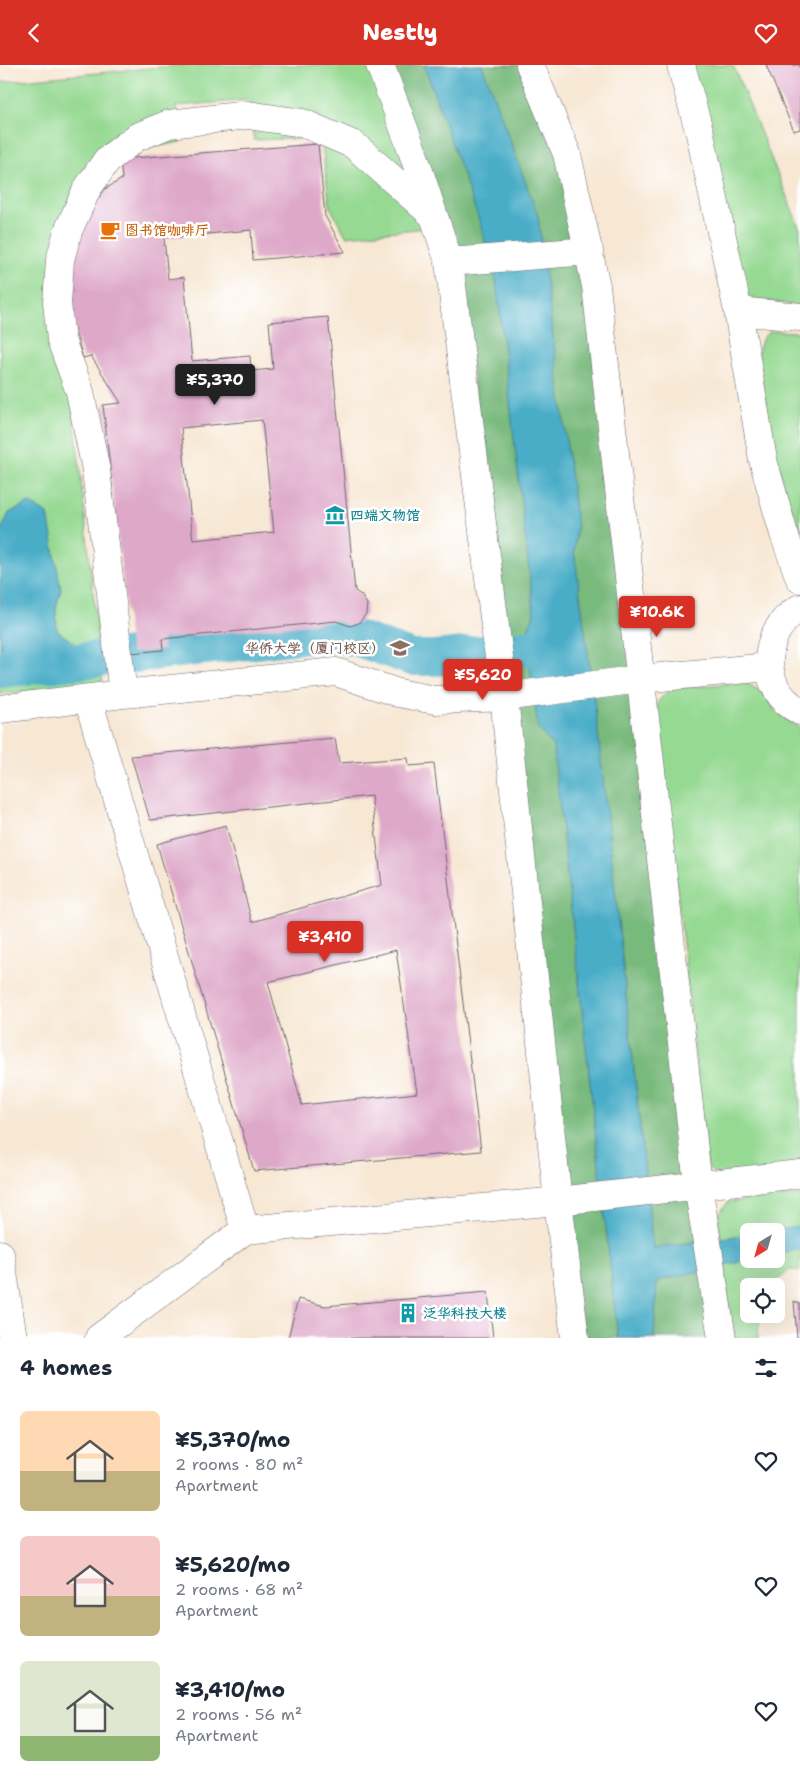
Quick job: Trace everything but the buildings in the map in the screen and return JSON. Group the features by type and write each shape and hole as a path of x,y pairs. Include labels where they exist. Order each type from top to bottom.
{"street":[{"path":"380,65 412,150 449,262 504,697 558,1201 575,1338"},
{"path":"530,65 567,153 596,286 698,1185 722,1338"},
{"path":"681,65 700,134 738,311 763,460 784,534 800,579"},
{"path":"121,682 96,470 80,392 61,340 57,303 60,260 68,231 87,189 107,160 137,137 169,124 248,115 303,123 354,145 434,216"},
{"path":"449,262 589,251"},
{"path":"738,311 800,317"},
{"path":"800,609 791,613 777,628 770,647 769,667 774,684 784,699 800,711"},
{"path":"0,709 88,699 121,682 336,672 398,693 435,700 504,697 640,679 769,667"},
{"path":"88,699 245,1229"},
{"path":"99,1338 245,1229 558,1201 800,1174"},
{"path":"0,1254 13,1338"}],"green space":[{"path":"182,65 370,65 427,228 346,236 330,207 321,138 254,140 249,100 176,106 180,142 117,154 53,259 71,387 103,684 0,694 0,82"},
{"path":"391,65 523,65 561,161 587,288 717,1338 583,1338 467,325"},
{"path":"690,65 733,65 800,229 800,306 752,299 743,290"},
{"path":"771,331 800,332 800,545 770,434 758,352 763,337"},
{"path":"745,682 763,693 776,712 800,728 800,1167 718,1177 707,1167 657,703 669,689"},
{"path":"800,1195 800,1271 790,1270 780,1278 740,1278 740,1323 760,1323 758,1338 733,1338 718,1216 728,1202"}],"water":[{"path":"424,65 482,65 538,216 577,527 574,550 597,722 653,1248 740,1235 740,1262 657,1281 654,1338 618,1338 553,746 538,728 526,635 534,614 496,280 479,220"},
{"path":"29,503 48,514 61,590 56,608 57,631 83,649 94,650 100,659 0,670 0,533 9,513"},
{"path":"800,1227 800,1250 785,1252 785,1229"}],"waterway":[{"path":"0,670 319,634 359,639 412,658 436,658 527,648"}],"place":[{"name":"图书馆咖啡厅","path":"110,230"},
{"name":"四端文物馆","path":"335,515"},
{"name":"华侨大学（厦门校区）","path":"400,648"},
{"name":"泛华科技大楼","path":"408,1313"}]}
